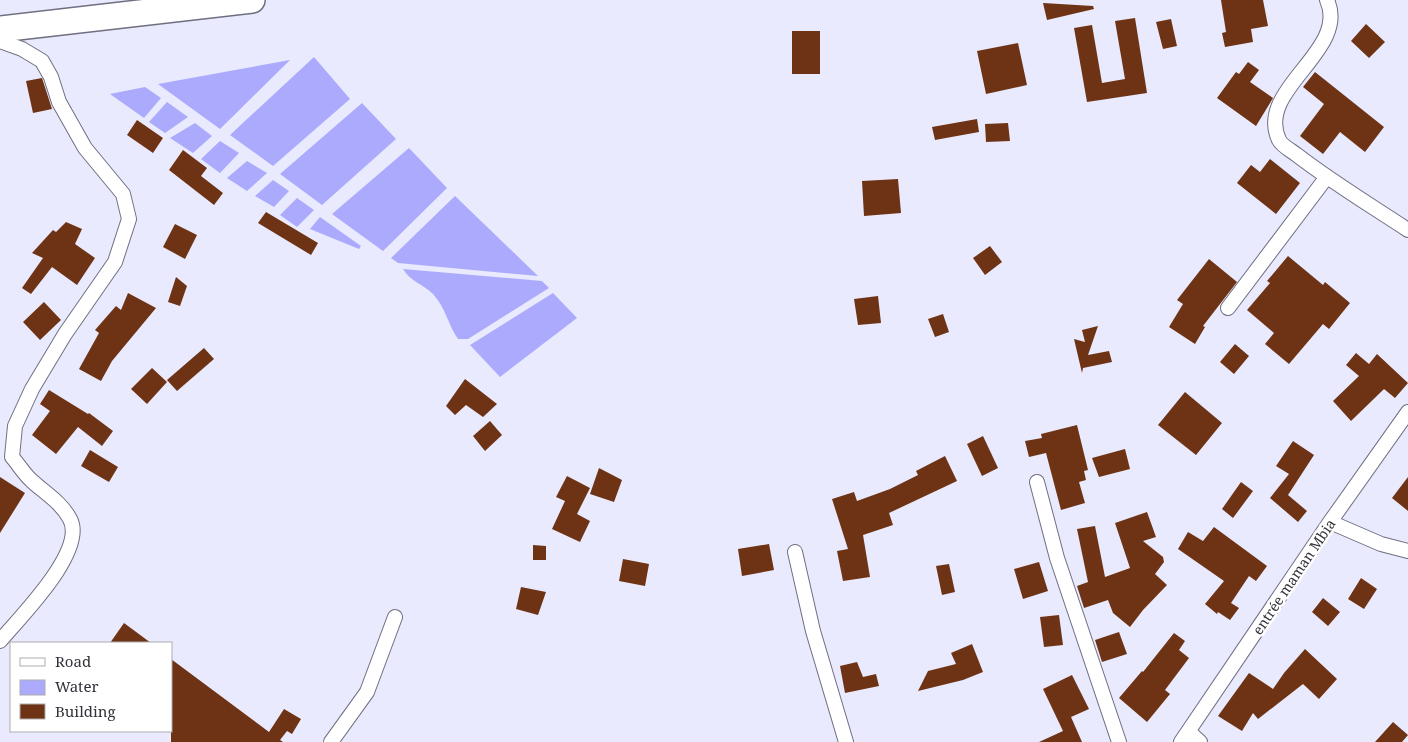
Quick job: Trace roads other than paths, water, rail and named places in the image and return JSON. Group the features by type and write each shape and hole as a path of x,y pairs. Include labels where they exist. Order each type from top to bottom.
{"highway":[{"path":"0,30 252,0"}],"street":[{"path":"1327,0 1331,20 1327,38 1305,65 1278,106 1275,124 1280,142 1326,178 1408,230"},
{"path":"0,41 22,48 42,61 51,77 59,102 85,148 123,194 128,219 115,262 65,334 32,389 15,426 12,457 30,480 61,506 71,520 73,536 63,562 39,597 0,641"},
{"path":"1228,308 1326,178"},
{"name":"entrée maman Mbia","path":"1185,737 1330,522 1408,412"},
{"path":"1037,482 1058,558 1119,742"},
{"path":"1330,522 1381,544 1408,551"},
{"path":"795,552 813,631 846,742"},
{"path":"331,742 367,692 396,617"},
{"path":"1185,737 1200,742"}],"water":[{"path":"314,57 350,99 273,166 230,135"},
{"path":"290,60 220,129 158,84"},
{"path":"145,87 161,98 144,118 110,94"},
{"path":"167,102 188,117 165,133 149,122"},
{"path":"362,103 396,139 322,205 280,174"},
{"path":"195,123 212,136 193,153 170,138"},
{"path":"220,141 239,153 220,173 201,159"},
{"path":"409,148 447,188 383,251 332,214"},
{"path":"247,161 267,173 247,191 227,178"},
{"path":"273,180 289,191 274,207 255,196"},
{"path":"455,196 538,276 398,263 391,258"},
{"path":"297,198 314,210 297,227 280,215"},
{"path":"320,217 361,246 359,249 310,229"},
{"path":"403,269 542,281 549,288 468,339 458,339 437,299"},
{"path":"553,293 577,318 500,377 470,345"}]}
